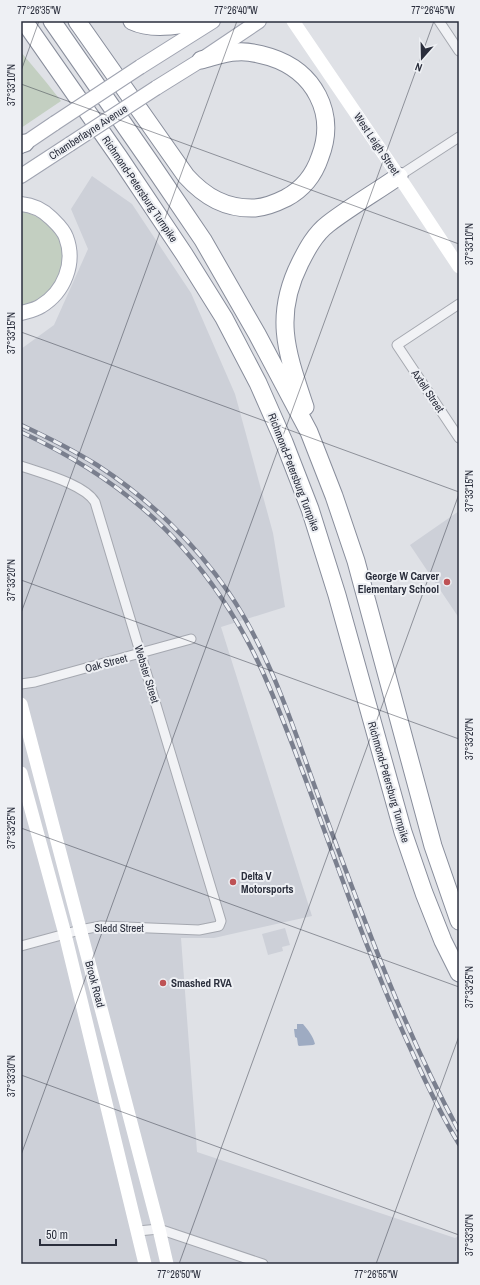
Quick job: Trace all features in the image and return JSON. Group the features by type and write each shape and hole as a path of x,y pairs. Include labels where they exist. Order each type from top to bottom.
{"highway":[{"name":"Richmond-Petersburg Turnpike","path":"24,21 184,254 224,318 267,402 310,509 337,595 403,832 424,893 443,941 459,972"},
{"path":"52,21 203,240 257,334 309,432 334,496 356,561 434,846 459,921"},
{"path":"77,21 186,176 202,192 224,204 249,208 273,205 293,194 304,185 313,174 326,137 324,114 320,99 308,80 291,66 266,56 237,52 201,60"},
{"path":"132,21 152,27 180,25 202,21"},
{"path":"21,36 57,69"},
{"path":"309,432 307,413 290,362 286,337 284,314 290,286 304,254 313,240 327,225 399,176"}],"main road":[{"path":"22,144 213,21"},
{"name":"Chamberlayne Avenue","path":"21,176 259,21"},
{"name":"West Leigh Street","path":"296,22 459,267"},
{"path":"21,204 27,204 47,214 56,223 66,237 69,248 66,279 60,289 50,300 40,307 21,313"},
{"name":"Brook Road","path":"21,704 159,1229 166,1264"},
{"name":"Brook Road","path":"21,773 65,934 145,1264"}],"street":[{"path":"439,21 459,51"},
{"path":"399,176 459,137"},
{"name":"Axtell Street","path":"459,304 397,345 459,438"},
{"name":"Webster Street","path":"21,466 82,490 95,502 218,909 221,922 219,926"},
{"name":"Oak Street","path":"21,684 35,682 141,654 191,639"},
{"name":"Sledd Street","path":"21,946 80,930 101,926 199,930 219,926"},
{"path":"138,1231 159,1229 263,1264"}],"shaded area":[{"path":"92,176 132,204 191,293 235,394 273,533 285,607 221,627 312,916 214,938 181,938 197,1152 455,1238 459,1236 459,1264 21,1264 21,349 54,325 88,249 71,209"},
{"name":"George W Carver Elementary School","path":"459,511 459,618 410,545"},
{"path":"285,928 290,945 282,947 283,951 268,955 262,934"}],"green space":[{"path":"21,52 61,101 21,128"},
{"path":"21,211 41,219 56,232 63,250 63,261 61,272 47,294 36,302 21,306"}],"water":[{"path":"297,1024 303,1024 312,1036 315,1044 298,1045 294,1029 297,1029"}],"railway":[{"path":"21,425 60,444 97,465 152,507 186,539 216,574 244,616 280,692 366,925 400,1009 438,1091 459,1131"},
{"path":"21,432 65,455 108,481 147,512 165,529 193,560 235,619 260,666 279,711 357,920 397,1020 434,1099 459,1144"}],"place":[{"name":"George W Carver Elementary School","path":"447,582"},
{"name":"Delta V Motorsports","path":"233,882"},
{"name":"Smashed RVA","path":"163,983"}]}
